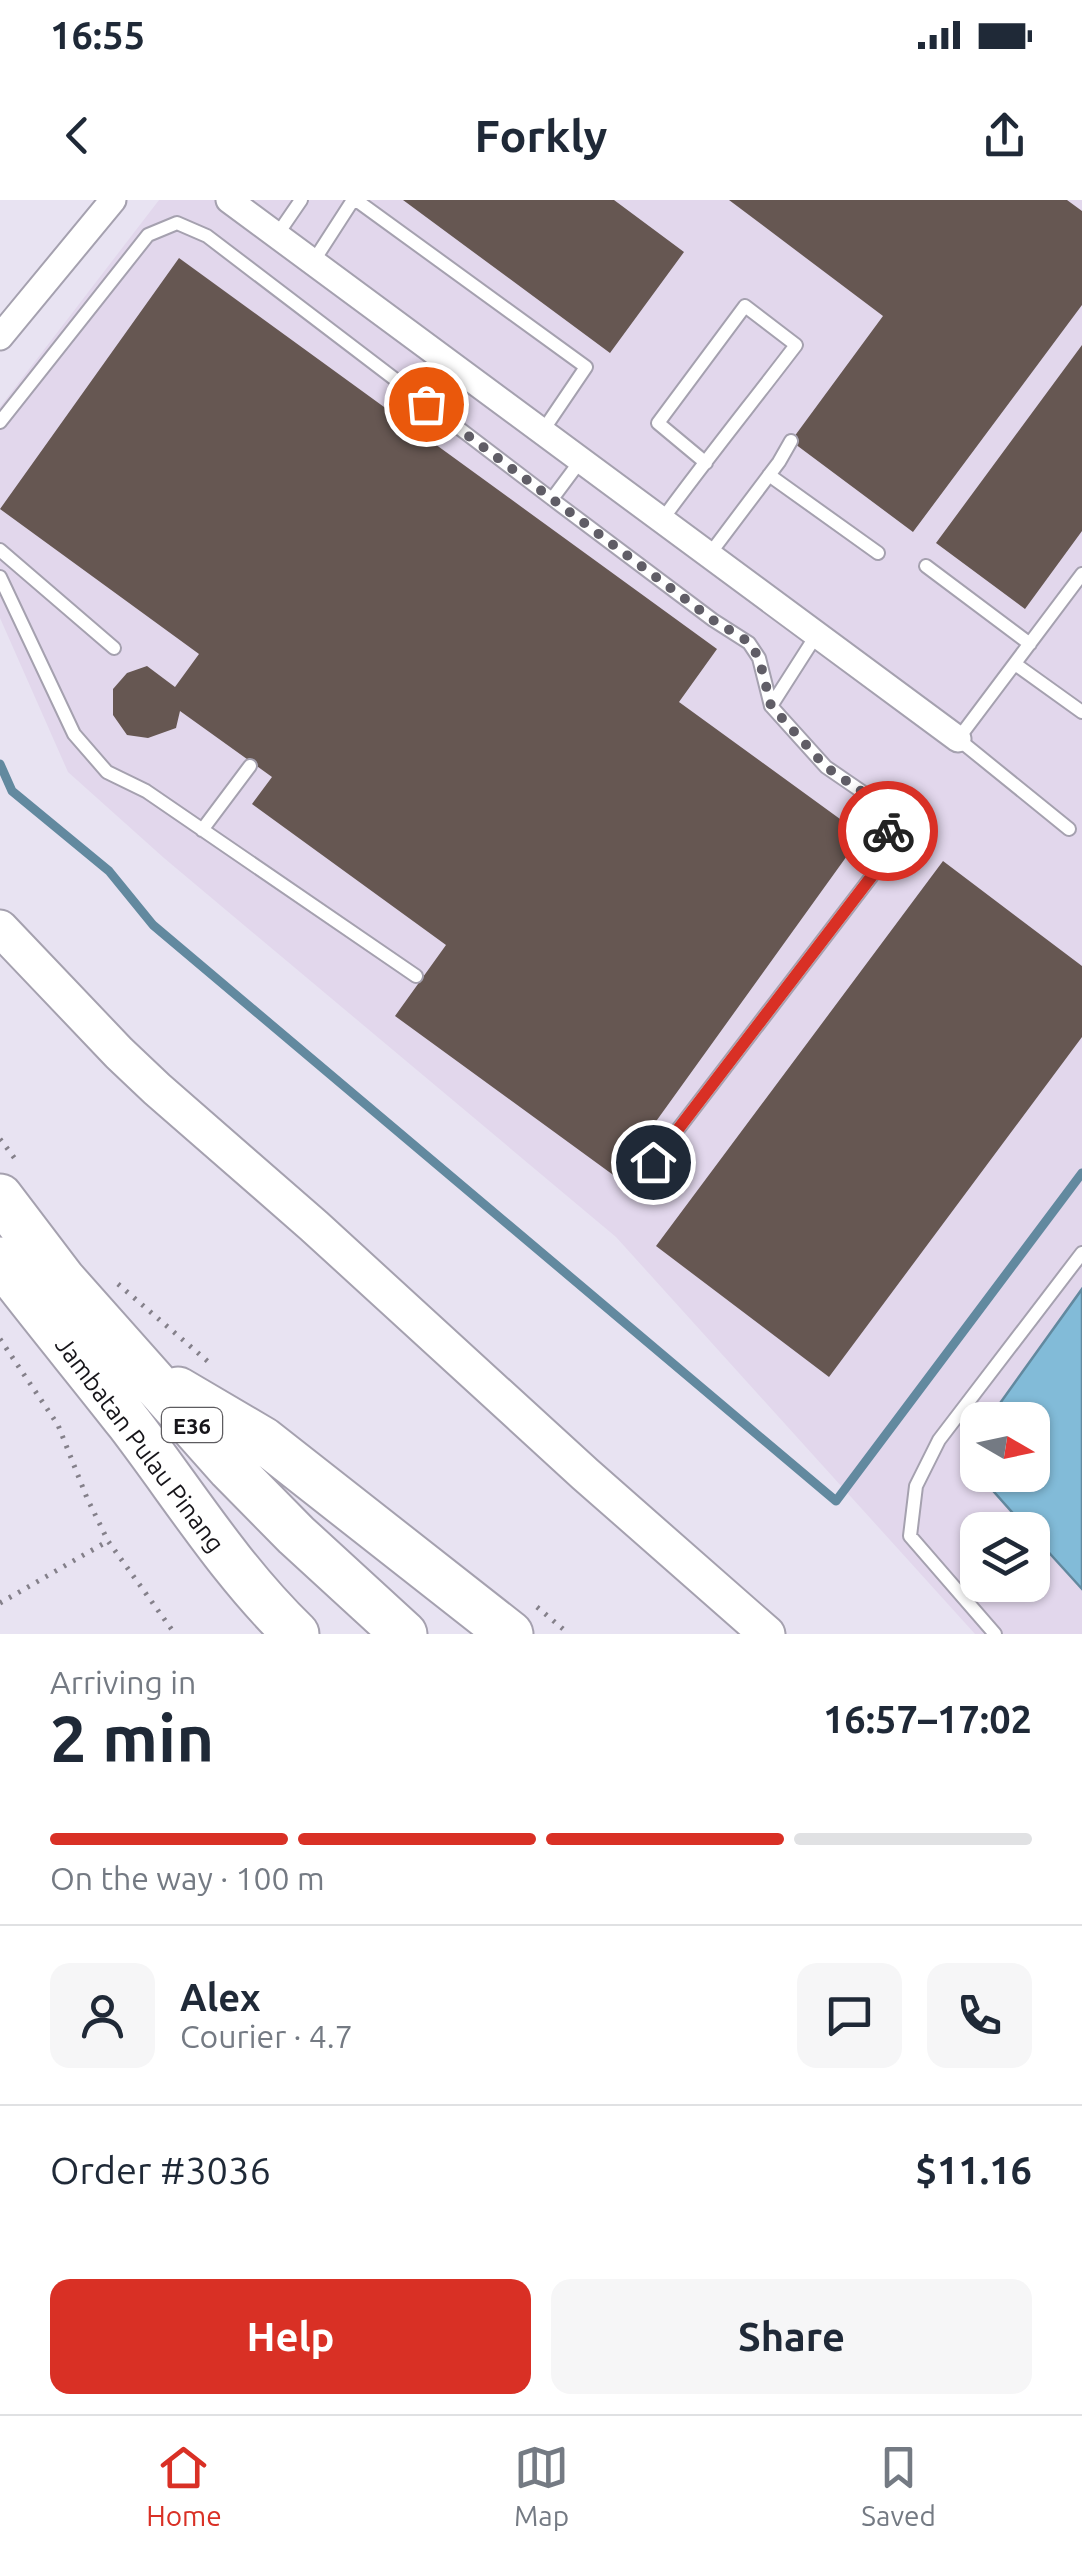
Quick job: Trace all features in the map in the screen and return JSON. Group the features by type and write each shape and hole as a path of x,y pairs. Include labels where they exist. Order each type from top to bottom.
{"highway":[{"name":"Jambatan Pulau Pinang","path":"0,1197 63,1280 256,1495 404,1634"},
{"name":"Jambatan Pulau Pinang","path":"0,1260 129,1424 224,1556 291,1630"},
{"path":"142,1368 263,1440 510,1634"}],"street":[{"path":"0,337 112,200"},
{"path":"230,200 958,739"},
{"path":"0,928 157,1089 314,1226 584,1474 768,1634"}],"lane":[{"path":"277,235 301,200"},
{"path":"313,262 355,200 586,368 542,432"},
{"path":"0,422 148,236 177,223 207,236 713,620 749,642 759,658 771,706 826,767 877,802 892,840 878,868 653,1162"},
{"path":"662,520 706,463 796,346 745,306 658,423 706,463"},
{"path":"709,554 791,440"},
{"path":"552,499 581,460"},
{"path":"769,475 878,553"},
{"path":"0,550 114,648"},
{"path":"926,566 1030,644"},
{"path":"1069,829 958,739 1082,574"},
{"path":"0,577 74,734 107,772 146,791 416,976"},
{"path":"771,706 816,634"},
{"path":"1015,664 1082,712"},
{"path":"202,830 250,766"},
{"path":"995,1634 910,1536 916,1486 939,1440 1082,1253"}],"path":[{"path":"0,1339 58,1425 108,1541 174,1634"},
{"path":"0,1603 108,1541"}],"shaded area":[{"path":"159,200 1082,200 1082,1634 975,1634 616,1237 164,858 68,772 0,618 0,407"}],"water":[{"path":"1082,1289 1082,1589 1050,1554 1050,1512 1012,1512 994,1492 1050,1492 1050,1402 1001,1402"}],"building":[{"path":"403,200 614,200 684,252 610,353"},
{"path":"729,200 1067,200 1082,211 1082,305 913,532 791,441 883,316"},
{"path":"179,258 717,649 679,702 862,835 616,1177 395,1016 446,945 252,804 272,777 180,711 176,728 148,738 127,735 113,715 113,689 127,673 147,666 175,687 199,654 0,509"},
{"path":"1082,345 1082,531 1025,609 936,543"},
{"path":"943,861 1082,966 1082,1037 829,1377 656,1246"}],"waterway":[{"path":"0,764 12,791 109,871 153,925 836,1501 1082,1173"}],"way so far":[{"path":"426,404 713,620 749,642 759,658 771,706 826,767 877,802 888,831"}],"route":[{"path":"653,1162 878,868 892,840 888,831"}]}
